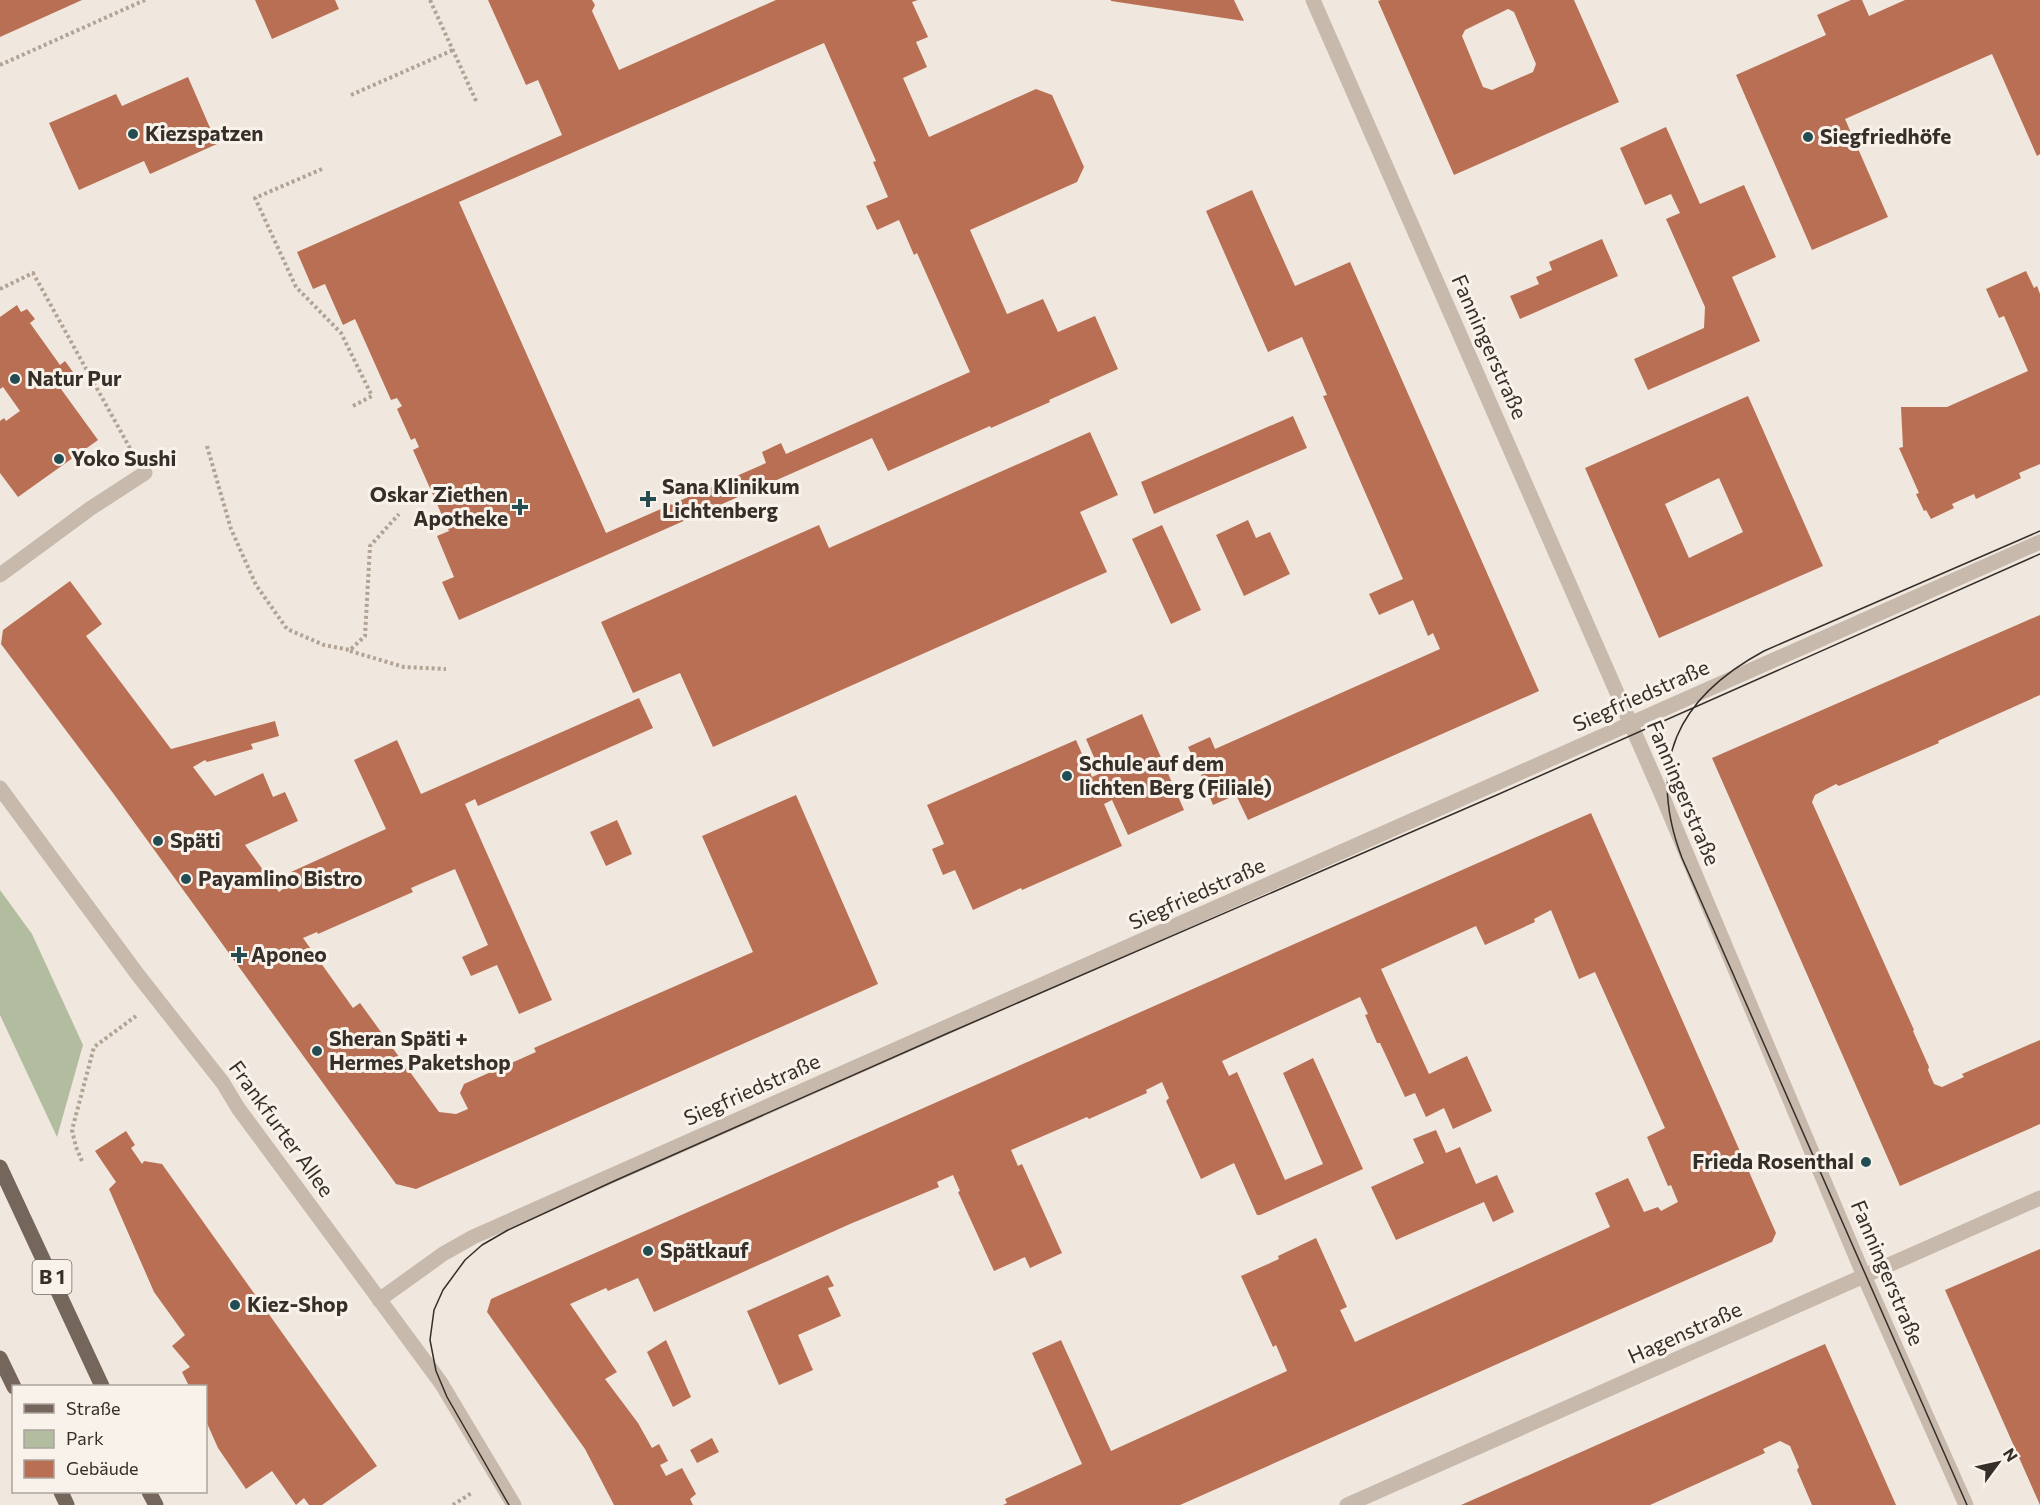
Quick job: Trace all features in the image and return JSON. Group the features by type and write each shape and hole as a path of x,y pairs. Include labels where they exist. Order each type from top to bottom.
{"main road":[{"name":"B 1","path":"0,1167 102,1385"},
{"path":"0,1358 13,1385"}],"street":[{"name":"Fanningerstraße","path":"1313,0 1667,807 1864,1276 1966,1505"},
{"path":"0,574 91,508 145,473"},
{"name":"Siegfriedstraße","path":"379,1299 443,1254 473,1237 2040,542"},
{"name":"Frankfurter Allee","path":"0,788 223,1083 238,1108 441,1383 514,1505"},
{"name":"Hagenstraße","path":"1347,1505 2040,1198"}],"path":[{"path":"0,64 145,0"},
{"path":"430,0 477,103"},
{"path":"351,95 453,50"},
{"path":"322,169 255,198 296,288 341,333 372,396 351,407"},
{"path":"0,289 33,273 145,473"},
{"path":"207,446 231,529 256,585 287,629 324,645 350,650 404,667 446,669"},
{"path":"350,650 365,636 370,546 399,514"},
{"path":"82,1161 72,1130 94,1047 158,999"}],"green space":[{"path":"0,890 32,934 83,1045 57,1137 0,1015"}],"building":[{"path":"0,0 82,0 0,37"},
{"path":"255,0 335,0 339,9 272,39"},
{"path":"488,0 592,0 595,5 592,11 619,70 776,0 918,0 912,2 928,37 916,42 927,67 903,78 929,137 1036,89 1052,95 1084,167 1077,182 970,230 1007,314 1043,299 1058,332 1095,316 1118,369 1049,400 1050,402 888,471 872,438 459,620 442,582 454,577 437,536 449,531 413,450 419,447 415,438 411,440 397,409 402,406 397,398 391,400 355,319 343,325 325,284 313,289 297,252 562,135 538,80 526,85","holes":["824,43 876,161 873,162 888,197 866,206 877,230 899,220 914,255 917,253 970,372 786,454 781,443 762,452 766,463 606,533 459,202"]},
{"path":"1234,0 1244,21 1111,1"},
{"path":"1574,0 1619,102 1454,175 1378,1","holes":["1508,9 1514,12 1536,64 1533,72 1492,90 1483,87 1462,36 1465,30"]},
{"name":"Siegfriedhöfe","path":"1851,0 1862,0 1869,16 1905,0 2040,0 2040,154 2037,156 1992,54 1845,119 1888,217 1812,250 1736,75 1826,35 1817,15"},
{"name":"Kiezspatzen","path":"188,77 217,144 150,174 144,161 79,190 49,123 116,94 122,106"},
{"path":"1666,127 1700,204 1744,185 1776,257 1732,277 1760,341 1648,390 1634,359 1704,328 1705,307 1666,219 1680,213 1671,194 1645,205 1620,148"},
{"path":"1252,190 1295,286 1350,262 1539,691 1248,820 1236,795 1213,805 1201,775 1223,765 1219,758 1198,768 1188,747 1210,737 1215,749 1440,649 1433,633 1428,636 1413,600 1379,615 1369,594 1403,579 1323,396 1327,395 1302,337 1268,352 1206,211"},
{"path":"1602,239 1618,276 1520,319 1510,296 1539,284 1536,277 1552,270 1549,262"},
{"path":"2026,271 2034,288 2037,286 2040,294 2040,464 2019,473 2021,478 1976,499 1974,494 1952,504 1954,508 1931,519 1926,510 1924,511 1916,494 1919,493 1899,448 1903,447 1901,407 1947,407 2028,371 2004,316 1999,318 1986,289"},
{"path":"17,305 21,312 27,309 35,319 30,323 60,365 65,361 73,372 68,376 72,382 61,389 98,440 18,497 0,473 0,421 4,418 6,421 20,411 3,387 0,389 0,317"},
{"path":"1748,396 1823,566 1659,638 1585,468","holes":["1719,478 1743,532 1689,558 1665,504"]},
{"path":"1293,416 1307,448 1154,514 1141,482"},
{"path":"1090,432 1118,495 1080,512 1107,572 713,747 680,673 633,693 601,622 819,525 829,548"},
{"path":"1248,520 1256,538 1270,532 1290,574 1244,596 1216,535"},
{"path":"1162,525 1201,610 1171,624 1132,539"},
{"path":"70,581 102,624 86,636 171,749 275,721 279,736 251,744 253,749 207,762 205,760 193,767 215,796 263,773 273,797 285,792 298,821 245,845 279,892 292,882 291,872 386,829 354,760 397,740 421,794 639,698 653,728 478,806 475,799 465,804 552,1000 519,1014 497,965 471,976 462,957 488,945 455,869 411,888 413,892 318,934 317,932 303,938 353,1008 360,1003 439,1112 456,1114 468,1109 460,1093 464,1084 536,1052 534,1048 753,952 702,836 796,795 878,984 416,1189 396,1184 113,793 1,644 3,630"},
{"path":"2040,615 2040,695 1938,741 1939,743 1839,786 1836,784 1815,795 1812,802 1914,1030 1934,1084 1942,1087 1964,1077 1962,1074 2040,1040 2040,1124 1900,1186 1712,758"},
{"path":"1142,714 1184,810 1128,835 1112,800 1104,804 1122,846 973,910 955,870 943,875 932,849 944,844 927,805 1076,740 1092,777 1101,773 1086,739"},
{"path":"1591,813 1776,1233 1772,1242 1180,1505 1003,1505 1007,1503 1005,1499 1082,1464 1032,1353 1061,1340 1111,1451 1287,1371 1276,1345 1273,1347 1241,1276 1279,1259 1278,1256 1316,1238 1347,1307 1340,1310 1355,1342 1610,1227 1595,1193 1628,1178 1644,1212 1658,1207 1661,1211 1678,1202 1671,1185 1668,1186 1647,1137 1665,1128 1595,972 1579,979 1551,910 1534,919 1535,922 1485,945 1476,926 1381,969 1429,1074 1467,1056 1492,1111 1453,1129 1444,1108 1426,1117 1415,1093 1405,1097 1380,1043 1377,1043 1360,997 1222,1061 1229,1076 1237,1072 1285,1180 1323,1164 1283,1073 1313,1058 1363,1169 1260,1215 1257,1215 1234,1163 1201,1179 1166,1101 1169,1098 1162,1082 1146,1090 1147,1093 1011,1150 1018,1166 1022,1164 1062,1253 1030,1268 1025,1257 994,1271 958,1192 960,1191 953,1175 937,1182 939,1187 850,1224 654,1312 638,1278 608,1291 606,1288 570,1304 617,1372 605,1379 638,1423 652,1448 659,1444 668,1461 660,1465 666,1476 682,1468 696,1494 690,1499 693,1505 614,1505 585,1449 487,1312 491,1299"},
{"path":"617,820 632,854 606,866 590,832"},
{"path":"1436,1130 1446,1153 1460,1147 1476,1184 1497,1175 1514,1212 1493,1222 1484,1202 1396,1240 1371,1187 1424,1163 1413,1139"},
{"path":"126,1131 135,1145 131,1148 142,1164 144,1161 162,1164 377,1466 322,1505 309,1505 304,1498 296,1505 272,1471 246,1489 218,1448 207,1423 207,1385 188,1385 182,1372 190,1367 172,1346 185,1335 154,1292 109,1189 116,1182 95,1151"},
{"path":"2040,1249 2040,1505 1945,1290"},
{"path":"828,1275 834,1286 828,1288 841,1316 798,1335 813,1370 779,1385 747,1311"},
{"path":"666,1340 691,1397 673,1407 647,1352"},
{"path":"1825,1344 1896,1505 1812,1505 1797,1470 1799,1467 1790,1446 1780,1441 1763,1449 1765,1453 1650,1505 1461,1505"},
{"path":"712,1438 719,1452 697,1463 690,1450"}],"tram line":[{"path":"1967,1505 1682,858 1672,824 1667,792 1669,763 1677,736 1690,712 1709,690 1734,669 1764,651 2040,531"},
{"path":"509,1505 447,1397 436,1371 430,1340 434,1310 443,1290 465,1260 482,1245 508,1230 612,1182 1499,794 2040,554"}],"place":[{"name":"Kiezspatzen","path":"133,134"},
{"name":"Siegfriedhöfe","path":"1808,137"},
{"name":"Natur Pur","path":"15,379"},
{"name":"Yoko Sushi","path":"59,459"},
{"name":"Sana Klinikum Lichtenberg","path":"648,499"},
{"name":"Oskar Ziethen Apotheke","path":"520,507"},
{"name":"Schule auf dem lichten Berg (Filiale)","path":"1067,776"},
{"name":"Späti","path":"158,841"},
{"name":"Payamlino Bistro","path":"186,879"},
{"name":"Aponeo","path":"239,955"},
{"name":"Sheran Späti + Hermes Paketshop","path":"317,1051"},
{"name":"Frieda Rosenthal","path":"1866,1162"},
{"name":"Spätkauf","path":"648,1251"},
{"name":"Kiez-Shop","path":"235,1305"}]}
